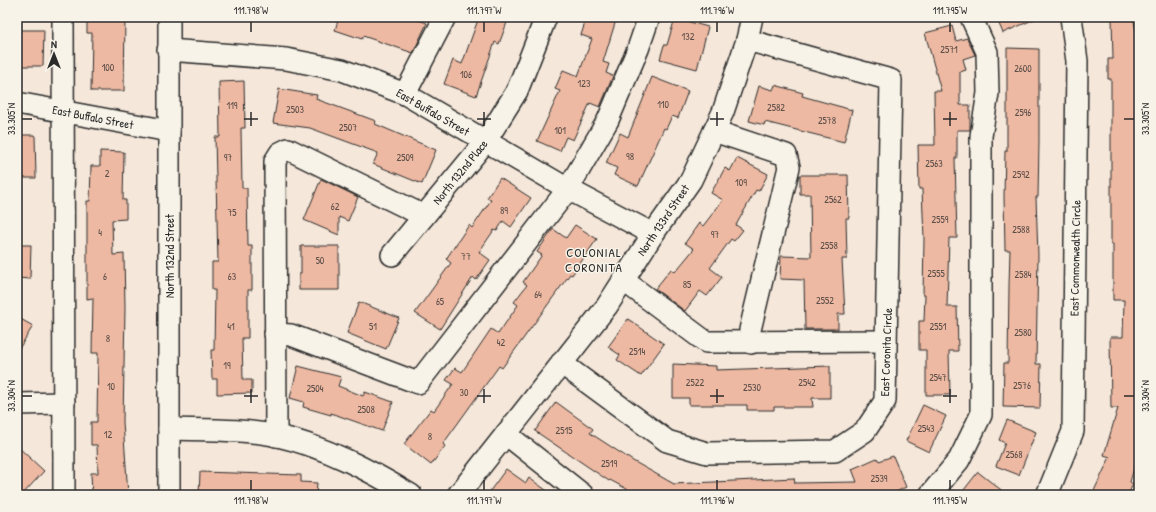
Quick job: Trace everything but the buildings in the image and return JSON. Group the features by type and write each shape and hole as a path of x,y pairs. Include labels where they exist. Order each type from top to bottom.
{"street":[{"path":"63,17 64,495"},
{"name":"North 132nd Street","path":"169,17 169,495"},
{"path":"405,94 445,17"},
{"name":"North 132nd Place","path":"392,255 485,142 518,91 546,17"},
{"path":"275,334 291,335 418,383 568,189 608,120 638,49 649,17"},
{"name":"North 133rd Street","path":"458,495 607,306 653,234 691,180 723,112 747,40 752,17"},
{"path":"930,495 959,460 981,415 981,136 988,93 987,52 971,17"},
{"name":"East Commonwealth Circle","path":"1047,495 1073,431 1077,61 1071,17"},
{"name":"East Coronita Circle","path":"561,363 667,441 707,453 835,451 865,431 885,401 891,80 747,40"},
{"name":"East Buffalo Street","path":"168,50 286,59 342,70 405,94 568,189 653,234"},
{"name":"East Buffalo Street","path":"17,103 169,131"},
{"path":"714,132 786,155 789,167 750,330 751,343"},
{"path":"276,436 275,161 280,153 288,150 424,216"},
{"path":"623,280 706,342 751,343 886,341"},
{"path":"17,404 64,404"},
{"path":"169,429 224,430 276,436 308,445 371,471 411,495"},
{"path":"506,434 583,495"}],"district":[{"name":"COLONIAL CORONITA","path":"594,260"}]}
